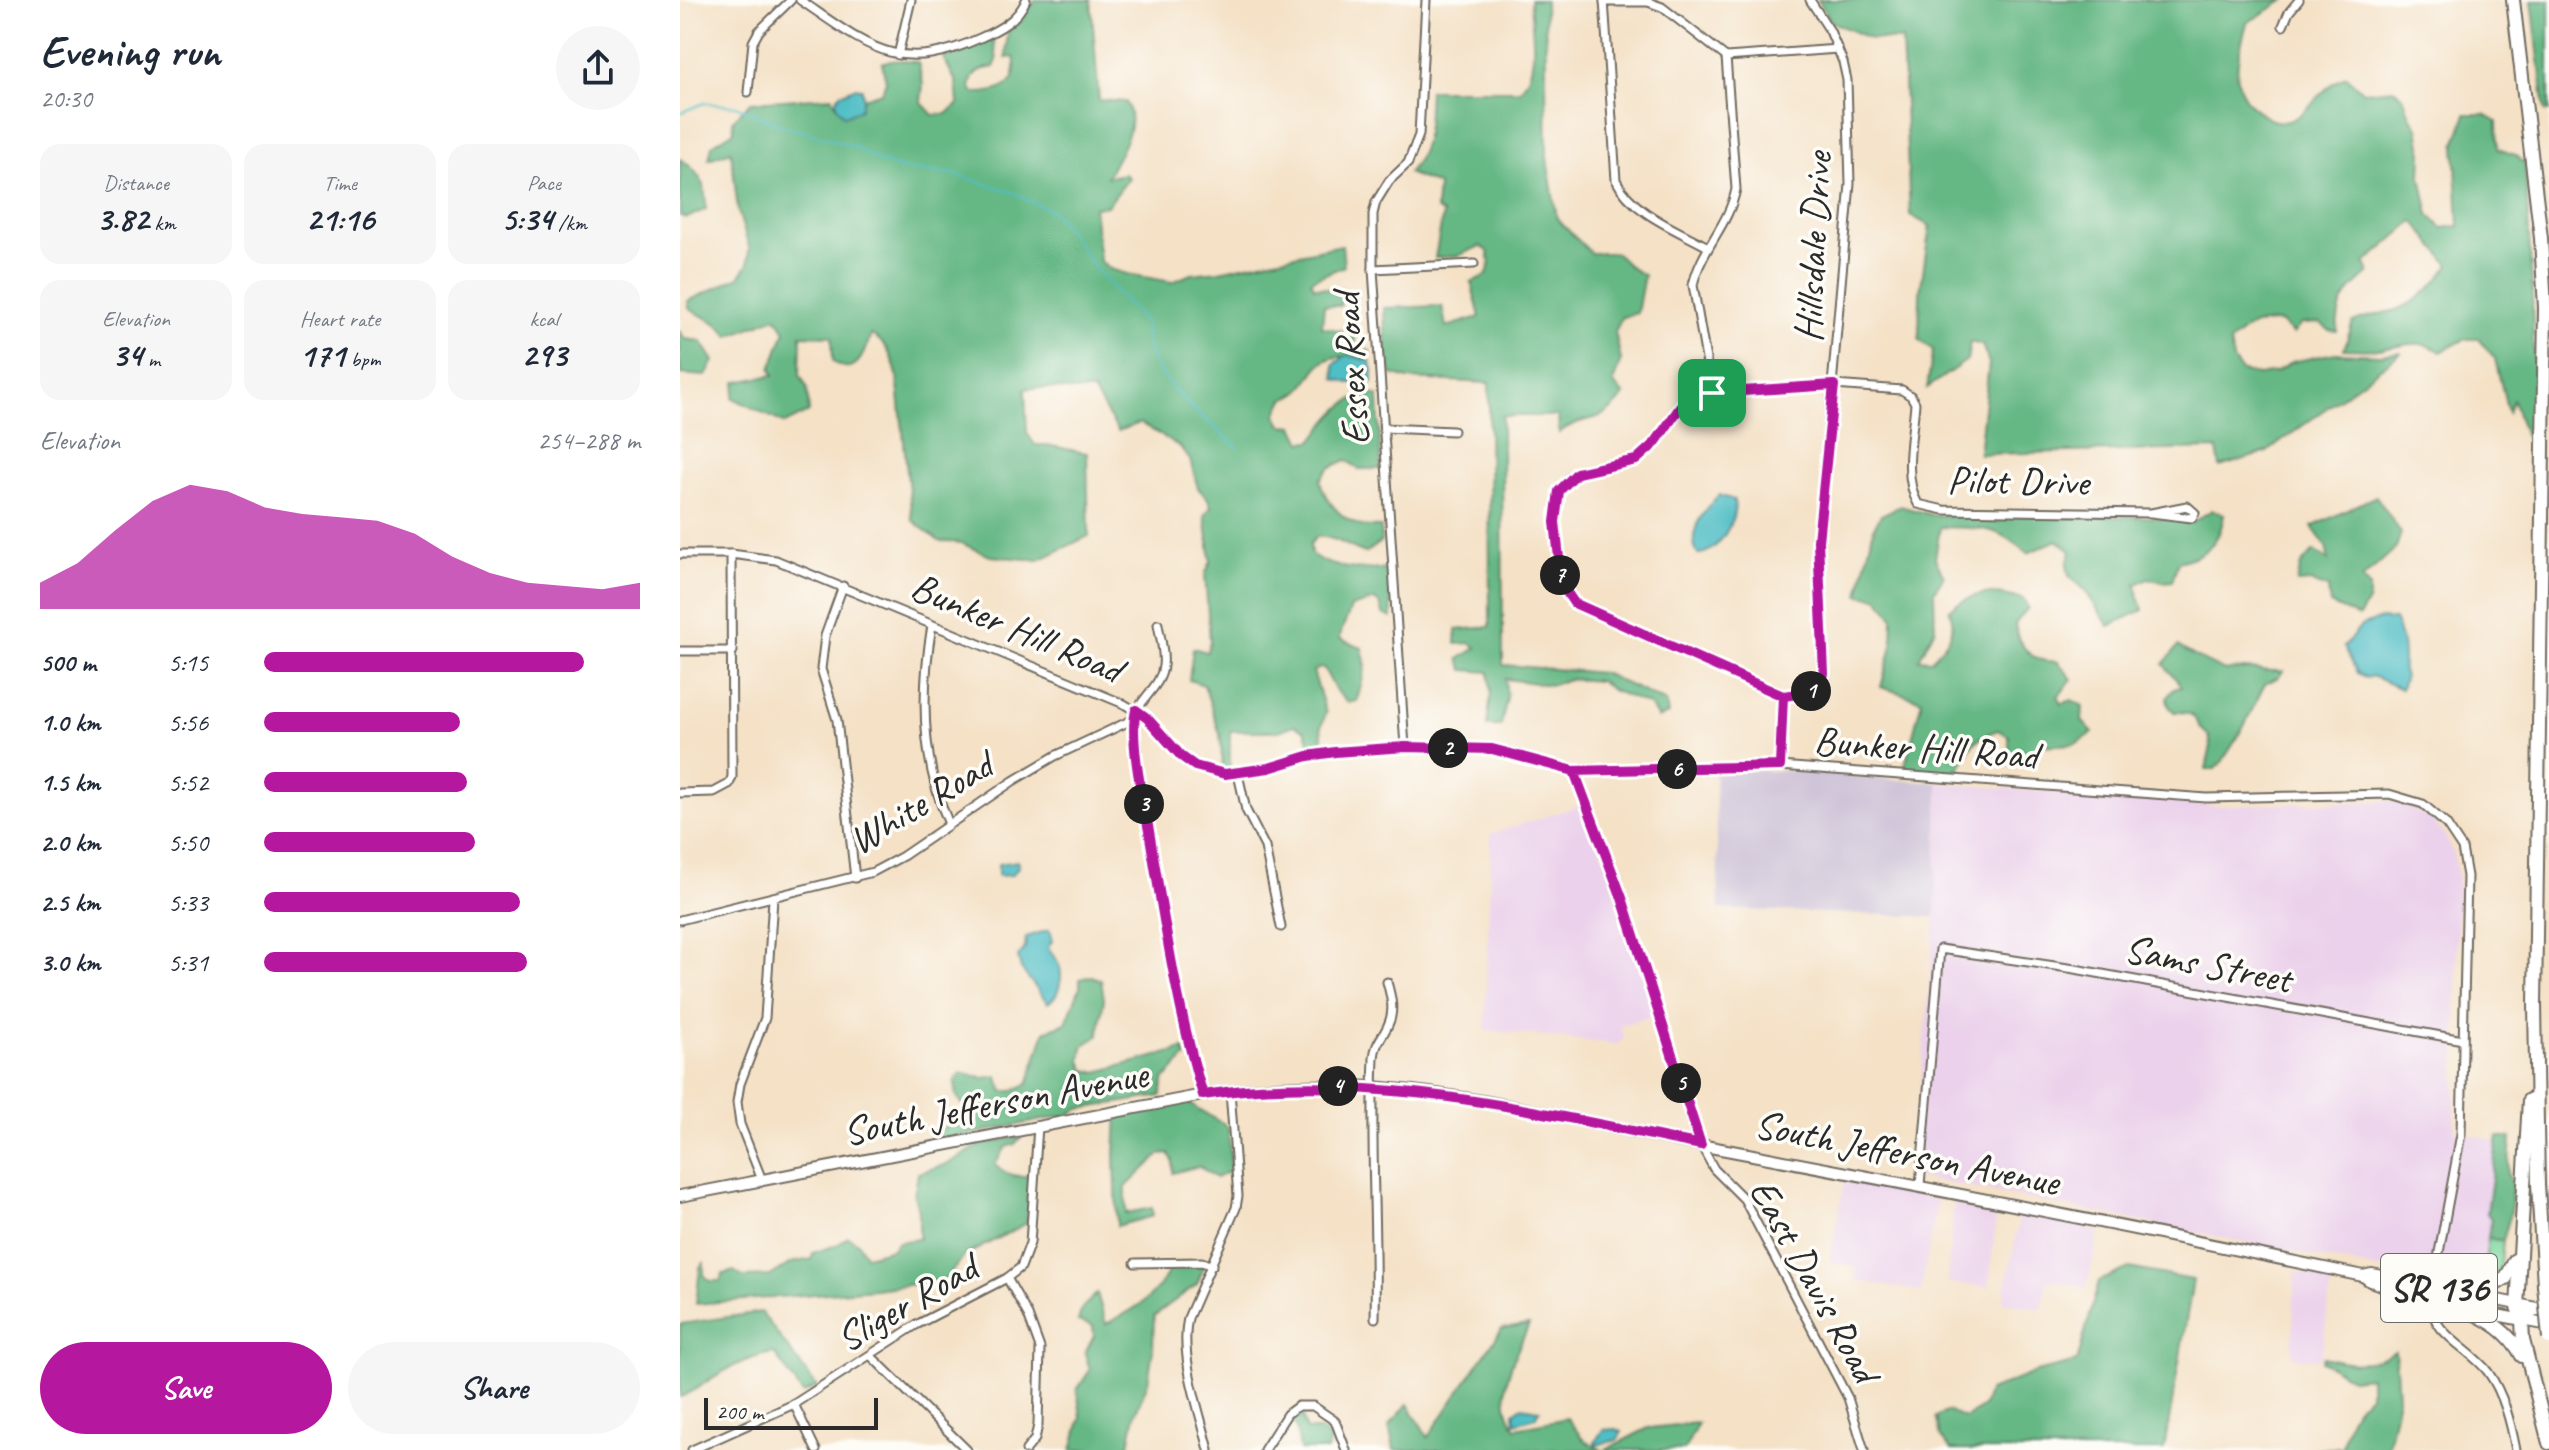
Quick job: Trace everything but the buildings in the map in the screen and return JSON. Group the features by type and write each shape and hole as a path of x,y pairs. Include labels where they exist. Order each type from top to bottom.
{"highway":[{"path":"2513,0 2540,225 2545,308 2535,1005 2538,1184 2549,1338"},
{"path":"2535,1005 2516,1304 2549,1443"},
{"path":"2475,1296 2506,1278 2515,1265 2519,1237"},
{"path":"2465,1309 2505,1332 2516,1344 2534,1383"},
{"path":"2522,1320 2526,1313 2545,1310"}],"main road":[{"name":"South Jefferson Avenue","path":"680,1196 1203,1095 1281,1086 1373,1087 1483,1102 1920,1185 2363,1276 2430,1301 2549,1325"},
{"name":"South Jefferson Avenue","path":"2363,1276 2372,1274 2545,1310"}],"street":[{"path":"748,92 753,42 759,31 791,0"},
{"path":"800,0 881,52 917,57 957,48 1007,23 1017,15 1026,0"},
{"path":"898,55 911,0"},
{"name":"Essex Road","path":"1405,747 1373,269 1373,214 1376,202 1389,181 1408,163 1419,135 1426,0"},
{"name":"Hillsdale Drive","path":"1783,696 1811,691 1824,673 1818,541 1850,184 1847,80 1838,49 1810,0"},
{"path":"2283,26 2299,0"},
{"path":"1708,247 1635,206 1623,194 1616,180 1604,1 1648,2 1662,7 1726,57 1838,49"},
{"path":"1712,393 1693,285 1708,247 1732,207 1736,189 1726,57"},
{"path":"1373,269 1474,264"},
{"name":"Pilot Drive","path":"1783,696 1589,611 1574,603 1562,585 1555,522 1556,500 1564,484 1577,473 1636,460 1655,443 1683,403 1712,393 1834,385 1902,390 1915,403 1910,479 1912,494 1918,504 1928,509 2151,513 2192,518 2195,513 2187,506 2151,513"},
{"path":"1384,428 1453,431"},
{"name":"Bunker Hill Road","path":"680,554 731,554 776,560 843,586 1147,718 1181,756 1195,766 1212,772 1238,774 1308,756 1405,747 1492,749 1574,771 1780,766 2206,798 2389,794 2423,804 2454,833 2465,862 2461,1134 2430,1301"},
{"path":"680,793 714,792 729,784 732,777 731,554"},
{"path":"843,586 825,636 821,669 837,720 855,878"},
{"path":"1158,624 1163,665 1156,684 1135,714 1143,799 1191,1056 1203,1095"},
{"path":"932,625 924,685 925,718 933,773 949,824"},
{"path":"680,651 733,651"},
{"path":"1780,766 1783,696"},
{"name":"White Road","path":"680,920 855,878 889,864 1013,781 1135,714"},
{"name":"East Davis Road","path":"1574,771 1622,898 1701,1145 1714,1169 1744,1199 1782,1270 1848,1398 1864,1450"},
{"path":"1238,774 1246,810 1265,847 1281,927"},
{"path":"762,1180 740,1124 737,1102 740,1084 765,1018 773,899"},
{"name":"Sams Street","path":"1920,1185 1940,949 2075,969 2463,1040"},
{"path":"1375,1318 1374,1052 1392,1012 1387,982"},
{"path":"1209,1450 1186,1350 1185,1332 1188,1318 1236,1208 1238,1196 1230,1091"},
{"name":"Sliger Road","path":"692,1450 794,1404 916,1325 1007,1278 1021,1267 1028,1253 1038,1126"},
{"path":"1135,1263 1202,1262 1212,1266"},
{"path":"1007,1278 1028,1315 1040,1348 1038,1425 1035,1439 1026,1450"},
{"path":"2430,1301 2435,1323 2480,1363 2496,1385 2516,1450"},
{"path":"871,1356 967,1450"},
{"path":"794,1404 816,1450"},
{"path":"1264,1450 1287,1414 1298,1406 1313,1406 1335,1421 1346,1450"}],"shaded area":[{"path":"1715,771 1791,771 1938,783 1935,917 1719,909"},
{"path":"1938,783 2215,806 2391,801 2433,821 2444,834 2453,853 2458,875 2455,1132 2497,1141 2481,1290 1913,1176 1935,917"},
{"path":"1584,804 1657,1015 1620,1025 1624,1039 1617,1044 1485,1030 1491,834"},
{"path":"1845,1180 1938,1199 1921,1292 1855,1280 1857,1267 1829,1261"},
{"path":"1954,1202 1997,1209 1989,1287 1947,1283"},
{"path":"2020,1215 2099,1231 2087,1288 2048,1280 2042,1309 2003,1302"},
{"path":"2295,1271 2332,1280 2321,1359 2292,1357"}],"green space":[{"path":"1036,0 1091,0 1099,100 1126,102 1130,111 1126,140 1107,177 1125,174 1129,178 1107,206 1094,207 1100,261 1110,269 1127,274 1172,282 1191,274 1342,245 1344,266 1311,280 1314,287 1344,290 1340,306 1324,305 1322,327 1354,333 1356,348 1370,351 1368,359 1347,356 1322,363 1304,386 1284,399 1276,415 1282,425 1294,426 1302,442 1312,441 1340,408 1358,397 1378,396 1381,469 1359,469 1346,460 1329,468 1320,480 1328,500 1349,521 1381,527 1381,542 1366,553 1323,537 1316,537 1310,544 1311,554 1328,563 1358,569 1389,569 1392,618 1383,614 1380,604 1374,600 1351,607 1340,639 1362,648 1366,666 1357,701 1348,703 1336,691 1323,667 1313,671 1326,713 1321,727 1324,751 1313,753 1305,730 1294,725 1279,731 1230,731 1230,769 1223,769 1220,734 1204,685 1189,680 1193,648 1207,652 1210,641 1205,575 1211,561 1205,515 1211,507 1198,488 1190,460 1180,447 1140,423 1118,431 1093,391 1025,389 1027,433 1035,445 1087,453 1089,536 1039,560 990,556 961,543 939,541 912,520 897,375 891,357 881,342 871,335 858,362 848,367 833,362 832,336 801,335 800,375 807,387 809,412 785,424 733,398 736,382 774,375 771,369 785,331 776,317 729,336 715,323 689,308 688,301 739,277 748,264 749,247 738,211 731,151 709,159 712,145 734,131 733,120 751,102 832,97 837,107 860,109 863,98 882,92 886,81 882,63 890,60 918,62 923,84 921,102 933,115 947,114 958,104 956,82 943,57 993,36 997,60 994,67 977,72 970,88 974,93 983,93 1006,86 1011,82 1015,67 1014,57 1006,58 1008,29"},
{"path":"1530,0 1545,0 1547,158 1557,219 1591,253 1616,253 1631,268 1644,275 1637,313 1622,317 1615,332 1621,360 1613,383 1624,395 1616,405 1600,416 1559,433 1558,416 1502,416 1503,665 1603,673 1666,702 1668,714 1658,718 1649,705 1612,690 1600,681 1569,679 1551,685 1505,679 1507,698 1501,726 1487,726 1491,693 1489,672 1464,670 1459,659 1477,648 1470,643 1456,644 1456,630 1490,627 1489,383 1408,379 1391,374 1386,353 1384,308 1442,306 1446,327 1480,317 1471,282 1487,275 1490,263 1488,251 1480,246 1458,256 1435,258 1443,214 1436,209 1438,185 1408,173 1424,145 1429,90 1520,90 1531,70 1533,59"},
{"path":"1818,0 2285,0 2247,23 2237,72 2242,94 2263,115 2284,122 2302,113 2329,87 2346,76 2363,92 2394,89 2404,98 2418,128 2422,151 2421,177 2429,215 2442,228 2459,226 2455,145 2466,114 2485,114 2497,121 2498,149 2516,155 2525,164 2535,431 2531,436 2525,436 2513,400 2508,412 2495,359 2479,339 2465,339 2441,352 2416,344 2344,349 2353,322 2412,303 2439,279 2449,265 2414,221 2365,263 2369,273 2345,298 2339,312 2337,331 2329,330 2320,323 2301,324 2293,334 2280,322 2265,323 2252,326 2230,343 2233,360 2242,372 2259,375 2276,372 2292,362 2335,353 2380,355 2402,352 2267,452 2220,467 2217,449 1979,454 1989,363 1982,345 1970,342 1967,360 1927,388 1933,350 1919,339 1920,292 1930,226 1910,215 1902,40 1871,39 1832,22"},
{"path":"2532,0 2549,0 2549,112 2545,111"},
{"path":"680,159 697,174 705,193 706,209 687,218 680,216"},
{"path":"680,332 685,339 701,341 714,361 706,376 680,374"},
{"path":"2376,496 2401,533 2396,548 2362,579 2369,587 2369,599 2359,617 2330,604 2328,588 2311,582 2297,583 2301,564 2314,551 2329,561 2326,546 2312,527"},
{"path":"1900,506 1932,515 2149,517 2191,523 2212,510 2224,515 2219,533 2210,547 2178,562 2172,581 2148,578 2136,584 2143,610 2109,626 2084,589 2069,576 2067,564 2071,551 2057,540 2028,553 2006,537 1987,530 1940,527 1935,559 1944,576 1934,591 1935,629 1919,659 1931,660 1946,642 1953,624 1949,609 1959,603 1984,594 2023,599 2028,608 2015,624 2019,640 2034,657 2057,661 2072,679 2058,697 2061,704 2072,700 2083,706 2082,721 2093,733 2075,744 2037,746 2030,762 2009,764 2009,736 1998,730 1972,745 1958,772 1904,769 1922,700 1881,687 1892,646 1893,617 1879,598 1859,595 1874,527 1881,515"},
{"path":"2178,646 2225,671 2283,671 2279,677 2265,684 2242,730 2215,769 2206,769 2211,746 2209,736 2192,716 2174,712 2168,705 2167,697 2174,689 2181,687 2164,664"},
{"path":"1092,976 1101,980 1104,999 1098,1036 1083,1046 1081,1061 1085,1070 1097,1072 1184,1049 1186,1057 1164,1080 1161,1096 1079,1109 1068,1115 935,1141 933,1131 966,1121 971,1115 956,1096 955,1080 961,1073 984,1078 997,1076 1003,1091 1012,1091 1028,1084 1045,1031 1066,1023 1080,987 1080,979"},
{"path":"1187,1102 1228,1127 1232,1174 1225,1173 1216,1178 1199,1166 1173,1173 1169,1153 1160,1154 1126,1187 1126,1213 1152,1208 1153,1216 1117,1226 1117,1114"},
{"path":"2498,1136 2511,1138 2508,1175 2512,1183 2511,1212 2503,1241 2488,1238 2491,1219 2487,1213"},
{"path":"1021,1137 1015,1144 1006,1147 995,1164 1012,1175 1032,1174 1027,1223 964,1256 945,1280 696,1304 700,1267 704,1263 704,1275 710,1281 720,1281 723,1274 734,1271 743,1277 770,1276 791,1263 812,1259 813,1253 839,1244 848,1237 858,1243 866,1256 892,1249 897,1242 919,1239 919,1211 914,1196 918,1173 947,1164 984,1143"},
{"path":"2488,1238 2503,1241 2501,1262 2493,1283 2482,1290"},
{"path":"1170,1267 1204,1267 1197,1284 1154,1316 1148,1382 1135,1414 1128,1450 1072,1450 1081,1416 1077,1390 1090,1370 1085,1353 1094,1336 1093,1326 1078,1321 1082,1308 1097,1293 1106,1324 1152,1295"},
{"path":"2129,1268 2193,1280 2164,1450 1951,1450 1940,1436 1936,1417 1948,1411 1965,1418 1983,1406 1989,1391 2036,1372 2077,1362 2099,1281"},
{"path":"761,1312 817,1387 803,1394 774,1353 735,1365 680,1397 680,1324"},
{"path":"1529,1325 1512,1364 1506,1390 1509,1416 1516,1428 1567,1418 1584,1440 1602,1450 1394,1450 1389,1426 1408,1404 1428,1437 1502,1329"},
{"path":"2395,1351 2398,1398 2387,1450 2313,1450 2342,1447 2350,1418 2370,1395 2370,1377 2352,1379 2322,1361 2324,1357 2360,1363"},
{"path":"1301,1411 1306,1430 1320,1430 1330,1439 1327,1450 1300,1450 1296,1426 1288,1419"},
{"path":"1698,1423 1684,1450 1605,1450 1648,1428"}],"water":[{"path":"856,87 862,89 860,109 845,116 837,107 836,100 840,94"},
{"path":"1346,355 1370,361 1373,382 1350,383 1335,379 1334,365"},
{"path":"1719,495 1734,500 1730,525 1712,549 1698,554 1695,530 1702,515"},
{"path":"2381,619 2394,620 2401,637 2405,676 2401,689 2357,673 2344,647 2362,625"},
{"path":"1017,861 1019,866 1012,875 998,876 998,864"},
{"path":"1049,930 1052,941 1048,947 1058,962 1061,980 1058,991 1048,1003 1021,969 1018,957 1025,948 1026,937"},
{"path":"1521,1407 1540,1410 1536,1417 1515,1423 1514,1412"},
{"path":"1603,1430 1622,1432 1617,1440 1596,1445"}],"waterway":[{"path":"680,113 704,103 736,106 775,123 855,147 901,169 954,174 1012,192 1051,211 1097,271 1146,323 1147,343 1153,361 1164,378 1238,448"}],"route":[{"path":"1712,393 1683,403 1646,454 1636,460 1570,477 1556,500 1555,522 1562,585 1574,603 1783,696 1780,766 1657,769 1574,771 1622,898 1701,1145 1483,1102 1373,1087 1281,1086 1203,1095 1191,1056 1165,926 1143,799 1134,719 1136,710 1181,756 1195,766 1225,774 1269,768 1308,756 1405,747 1492,749 1574,771 1780,766 1783,696 1811,691 1824,673 1818,541 1834,385 1712,393"}]}
